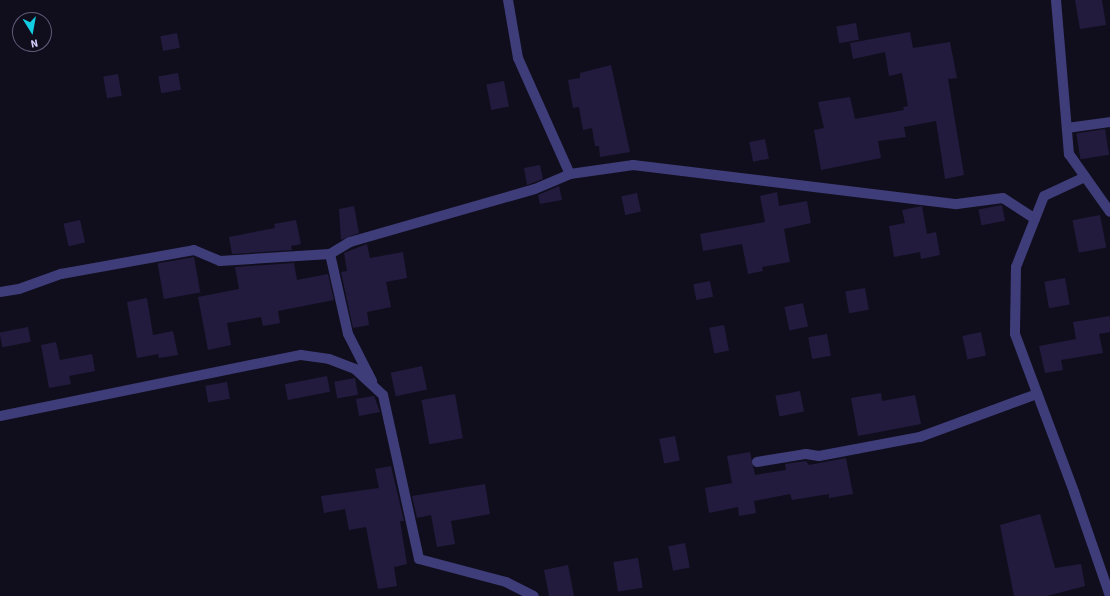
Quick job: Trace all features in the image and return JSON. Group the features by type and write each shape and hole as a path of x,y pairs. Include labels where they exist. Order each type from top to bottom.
{"street":[{"path":"508,0 518,58 570,174"},
{"path":"1056,0 1069,154 1110,212"},
{"path":"1067,128 1110,122"},
{"path":"0,292 19,289 61,274 194,250 220,261 330,254 350,242 535,189 570,174 633,165 957,204 1002,198 1035,219"},
{"path":"1085,177 1044,196 1016,267 1015,334 1110,596"},
{"path":"330,254 348,334 375,386"},
{"path":"0,416 300,355 329,359 355,369 384,395 419,559 506,582 534,596"},
{"path":"757,462 806,454 819,456 920,437 1037,394"}],"building":[{"path":"1075,0 1102,0 1106,25 1080,29"},
{"path":"856,23 859,40 839,43 836,26"},
{"path":"910,32 913,48 950,42 957,78 948,79 964,175 945,179 936,121 904,127 906,137 878,141 881,158 821,170 814,130 824,128 818,102 850,97 855,119 904,110 903,107 908,106 902,73 889,76 885,52 853,59 850,43"},
{"path":"177,33 180,48 163,51 160,36"},
{"path":"611,65 630,152 600,157 599,146 595,146 592,128 583,130 579,107 573,108 568,80 580,78 580,73"},
{"path":"178,73 181,90 161,93 158,76"},
{"path":"118,74 122,96 107,98 103,77"},
{"path":"504,81 509,107 491,110 486,84"},
{"path":"1105,129 1109,155 1080,159 1076,134"},
{"path":"765,139 769,159 753,162 749,142"},
{"path":"540,165 543,179 527,185 524,168"},
{"path":"559,186 562,200 540,204 538,195"},
{"path":"777,192 779,206 807,201 811,223 784,229 790,262 762,267 763,271 748,274 742,244 703,251 700,234 765,222 760,196"},
{"path":"637,193 641,212 625,215 621,196"},
{"path":"1002,205 1005,221 981,225 978,210"},
{"path":"354,206 359,233 341,240 339,209"},
{"path":"922,206 927,234 936,232 940,255 921,259 920,252 894,257 889,226 905,223 902,210"},
{"path":"1100,215 1106,247 1079,253 1073,220"},
{"path":"80,220 85,242 69,246 63,224"},
{"path":"296,220 301,244 291,246 292,250 232,254 229,237 275,228 274,224"},
{"path":"367,244 370,258 403,252 407,278 386,282 391,307 367,312 369,325 353,328 341,272 347,271 344,253"},
{"path":"194,257 200,292 164,299 158,263"},
{"path":"294,263 297,280 328,274 334,300 278,311 280,323 263,326 261,317 227,323 231,345 208,350 198,297 239,289 235,267"},
{"path":"1065,278 1070,305 1049,308 1044,282"},
{"path":"710,281 713,297 696,300 693,284"},
{"path":"865,288 869,310 849,313 845,291"},
{"path":"147,298 153,335 173,331 178,355 159,358 158,354 137,358 127,302"},
{"path":"803,303 808,326 789,330 784,307"},
{"path":"1110,316 1110,332 1099,334 1103,353 1061,360 1063,370 1045,373 1039,346 1076,339 1073,322"},
{"path":"724,325 729,351 714,353 709,328"},
{"path":"28,327 31,342 2,347 0,332"},
{"path":"981,332 986,355 967,359 962,336"},
{"path":"827,334 831,356 812,359 808,337"},
{"path":"56,342 60,360 92,354 95,371 69,376 71,384 49,388 41,345"},
{"path":"422,366 427,389 396,396 391,373"},
{"path":"327,376 330,392 288,400 285,384"},
{"path":"355,378 358,395 337,398 334,382"},
{"path":"227,382 230,399 208,403 205,386"},
{"path":"800,391 804,412 779,416 775,396"},
{"path":"881,393 882,401 915,395 921,424 858,436 851,398"},
{"path":"455,394 463,438 429,444 422,400"},
{"path":"374,396 380,412 359,416 356,399"},
{"path":"675,436 680,461 664,464 659,439"},
{"path":"750,452 755,475 786,470 785,464 806,461 809,465 846,458 853,494 829,498 829,494 792,500 790,494 754,501 756,513 739,516 738,507 709,513 705,488 732,483 727,456"},
{"path":"391,466 404,521 400,521 407,564 394,567 397,586 378,589 366,527 349,530 345,509 324,513 321,496 379,488 375,469"},
{"path":"485,484 490,514 451,521 455,544 437,547 431,515 417,518 412,496"},
{"path":"1040,514 1055,568 1081,564 1085,586 1047,596 1014,596 1000,525"},
{"path":"685,543 690,568 673,571 668,546"},
{"path":"638,558 643,588 618,592 613,562"},
{"path":"568,565 574,596 549,596 544,570"}]}
